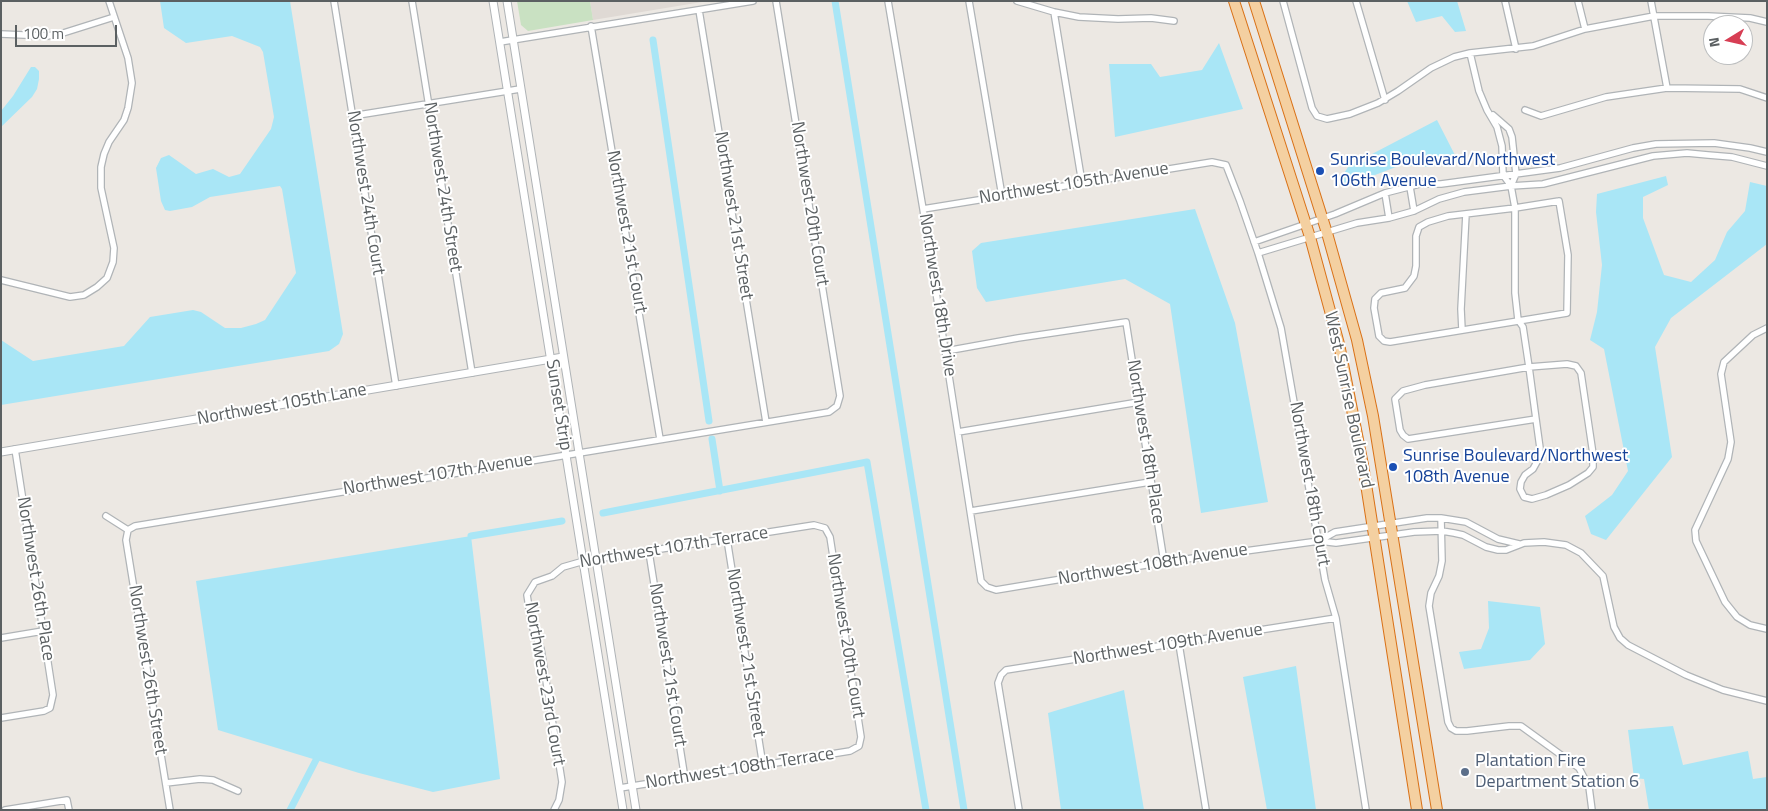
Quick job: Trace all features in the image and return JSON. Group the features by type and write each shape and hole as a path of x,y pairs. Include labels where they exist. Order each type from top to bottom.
{"highway":[{"name":"West Sunrise Boulevard","path":"1234,1 1310,237 1339,344 1374,532 1417,810"},
{"name":"West Sunrise Boulevard","path":"1254,1 1327,233 1357,340 1373,416 1391,523 1436,810"}],"street":[{"path":"1,280 70,297 84,295 108,278 113,262 114,248 101,188 101,167 109,142 124,120 132,83 128,58 109,1"},
{"name":"Northwest 24th Court","path":"334,1 396,386"},
{"name":"Northwest 24th Street","path":"412,1 472,373"},
{"name":"Sunset Strip","path":"493,1 623,810"},
{"name":"Sunset Strip","path":"506,1 636,810"},
{"path":"500,42 753,1"},
{"name":"Northwest 20th Court","path":"776,1 840,396 837,406"},
{"name":"Northwest 18th Drive","path":"888,1 946,351 981,581 987,587"},
{"path":"969,1 1002,196"},
{"path":"1017,1 1079,17 1151,18 1174,21"},
{"path":"1282,1 1312,108 1317,116 1327,119 1350,114 1385,100 1431,68 1454,57 1470,53 1516,49 1540,44 1585,29 1654,16 1750,18 1767,22"},
{"path":"1356,1 1385,100"},
{"path":"1505,1 1516,49"},
{"path":"1578,1 1585,29"},
{"path":"1651,1 1667,88"},
{"name":"Northwest 21st Street","path":"699,10 766,422"},
{"path":"1054,12 1082,183"},
{"path":"1,34 47,36 114,18"},
{"name":"Northwest 21st Court","path":"591,26 660,438"},
{"path":"1470,53 1480,91 1499,133 1502,146 1503,175 1511,186 1515,208 1515,293 1518,320 1523,327 1529,368 1540,448 1538,460 1521,482 1520,489 1524,497 1532,499 1569,486 1588,473 1593,467 1580,372 1576,366 1567,364 1529,368 1425,385 1403,391 1395,400 1400,430 1408,439 1536,419"},
{"path":"1525,110 1541,116 1606,97 1667,88 1740,88 1767,98"},
{"path":"352,116 520,89"},
{"path":"1487,110 1509,129 1512,137 1516,174 1511,186"},
{"path":"1254,242 1306,225 1385,193 1410,187 1560,168 1633,148 1656,144 1714,143 1767,152"},
{"path":"1258,253 1357,223 1389,218 1414,211 1439,199 1464,192 1544,184 1653,156 1686,153 1732,157 1767,166"},
{"name":"Northwest 105th Avenue","path":"923,209 1212,162 1226,165"},
{"name":"Northwest 18th Court","path":"1226,165 1258,253 1281,328 1325,580 1336,618 1366,810"},
{"path":"1410,187 1414,211"},
{"path":"1385,193 1389,218"},
{"path":"1559,201 1568,255 1567,313 1390,342 1384,341 1379,336 1374,308 1375,299 1381,293 1405,288 1414,276 1416,236 1419,227 1448,216 1515,208 1559,201"},
{"path":"1462,330 1461,309 1466,214"},
{"name":"Northwest 18th Place","path":"946,351 1126,322 1164,562"},
{"path":"1767,328 1752,336 1724,362 1721,374 1731,442 1728,457 1695,530 1696,541 1725,602 1736,617 1750,625 1767,629"},
{"name":"Northwest 105th Lane","path":"1,452 563,357"},
{"path":"958,432 1139,402"},
{"name":"Northwest 107th Avenue","path":"128,530 135,526 660,438 829,412 837,406"},
{"name":"Northwest 26th Place","path":"1,718 44,711 50,708 53,695 15,450"},
{"path":"971,511 1150,482"},
{"path":"106,516 128,530"},
{"path":"1441,518 1442,560 1440,576 1431,593 1430,606 1448,722 1451,728 1456,731 1467,731 1521,726 1579,768 1589,787 1592,810"},
{"name":"Northwest 108th Avenue","path":"987,587 996,590 1164,562 1319,541 1336,543 1374,532 1391,523 1441,518 1466,522 1498,539 1519,544 1544,542 1566,545 1581,553 1603,576 1614,627 1620,638 1628,645 1686,675 1723,690 1767,701"},
{"name":"Northwest 107th Terrace","path":"530,588 535,582 552,576 563,567 584,561 814,525 825,528"},
{"name":"Northwest 20th Court","path":"825,528 830,537 861,737 859,746"},
{"name":"Northwest 26th Street","path":"128,530 126,540 170,810"},
{"name":"Northwest 108th Avenue","path":"1319,541 1335,532 1374,532 1393,536 1414,532 1442,531 1463,535 1486,547 1498,550 1506,550 1519,544"},
{"name":"Northwest 21st Street","path":"727,539 763,766"},
{"name":"Northwest 21st Court","path":"649,552 685,779"},
{"name":"Northwest 23rd Court","path":"530,588 527,595 532,626 541,649 562,782 559,800 554,810"},
{"name":"Northwest 109th Avenue","path":"1019,810 998,683 1001,675 1006,670 1336,618"},
{"path":"1,638 43,631"},
{"path":"1179,644 1206,810"},
{"name":"Northwest 108th Terrace","path":"620,788 850,751 859,746"},
{"path":"166,783 200,779 214,780 238,791"},
{"path":"5,810 67,800 68,810"}],"shaded area":[{"path":"590,1 708,1 593,20"}],"green space":[{"path":"517,1 590,1 593,20 528,31 521,25"}],"water":[{"path":"160,1 290,1 343,334 339,344 329,351 1,405 1,340 33,361 124,346 150,317 193,310 201,312 225,328 241,328 265,320 296,273 280,186 210,197 192,207 170,211 165,210 161,201 156,168 161,158 169,155 196,174 213,169 229,177 240,174 271,129 274,117 263,52 260,47 232,36 186,43 164,28"},
{"path":"1407,1 1457,1 1466,31 1455,32 1442,16 1416,22"},
{"path":"1219,43 1243,109 1115,137 1109,64 1151,64 1160,77 1202,70"},
{"path":"31,67 35,67 39,71 37,89 32,97 1,127 1,111"},
{"path":"1437,120 1458,161 1430,167 1401,165 1349,185 1339,181 1350,164 1365,162 1372,154"},
{"path":"1666,176 1668,185 1643,197 1643,218 1664,275 1691,282 1715,260 1727,232 1745,211 1750,182 1767,186 1767,244 1671,318 1655,347 1672,457 1606,540 1591,534 1585,516 1612,495 1628,471 1604,349 1590,340 1597,312 1602,265 1596,212 1597,194"},
{"path":"1195,209 1235,323 1268,502 1201,513 1170,304 1125,279 986,302 977,288 972,251 981,243"},
{"path":"471,536 500,779 433,792 359,773 218,730 196,581"},
{"path":"1488,601 1540,607 1545,644 1530,660 1464,669 1459,652 1481,649 1489,628"},
{"path":"1296,666 1316,810 1267,810 1243,677"},
{"path":"1124,690 1144,810 1061,810 1048,713"},
{"path":"1673,726 1683,765 1748,751 1753,779 1767,777 1767,810 1649,810 1644,779 1634,778 1628,730"}],"waterway":[{"path":"835,1 964,810"},
{"path":"653,40 709,421"},
{"path":"712,439 720,491"},
{"path":"603,513 867,462 926,810"},
{"path":"471,536 562,521"},
{"path":"290,810 316,760"}],"place":[{"name":"Sunrise Boulevard/Northwest 106th Avenue","path":"1320,171"},
{"name":"Sunrise Boulevard/Northwest 108th Avenue","path":"1393,467"},
{"name":"Plantation Fire Department Station 6","path":"1465,772"}]}
